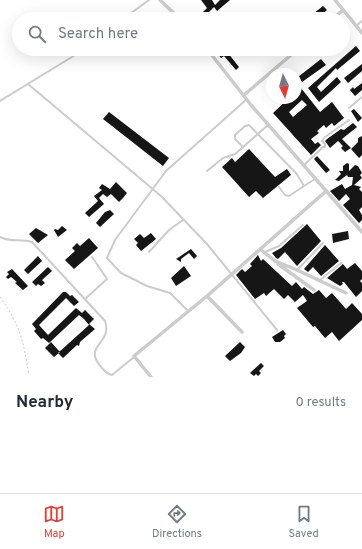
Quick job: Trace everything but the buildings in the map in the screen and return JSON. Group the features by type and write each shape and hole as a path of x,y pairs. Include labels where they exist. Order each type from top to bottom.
{"street":[{"path":"160,0 173,12"},
{"path":"335,0 342,11"},
{"path":"350,20 362,33"},
{"path":"213,56 268,125 325,192 362,232"},
{"path":"245,97 290,56"},
{"path":"151,377 134,356 207,296 325,192"},
{"path":"260,248 274,261 314,290"},
{"path":"274,261 320,280 346,294"},
{"path":"207,296 242,332"}],"lane":[{"path":"133,12 149,0"},
{"path":"356,26 362,21"},
{"path":"0,101 74,56"},
{"path":"28,84 154,190 207,244 277,330"},
{"path":"188,311 170,293 147,286 121,273 107,258 115,240 174,163 245,97"},
{"path":"349,108 362,97"},
{"path":"303,166 323,147 325,147 326,144 322,141 325,137 350,120"},
{"path":"243,147 235,139 235,135 245,126 249,125 296,173 304,186"},
{"path":"207,171 223,158 235,154 268,125"},
{"path":"279,187 285,195 289,196 315,179"},
{"path":"149,252 169,230 183,220"},
{"path":"264,252 279,246 303,225"},
{"path":"0,237 7,241 24,239 32,242 105,321 108,329 94,351 96,362 108,374 112,375 134,356"},
{"path":"297,270 324,244"},
{"path":"85,299 107,279 92,257"},
{"path":"320,280 341,264"}],"path":[{"path":"0,297 16,321 23,338 29,375"}]}
